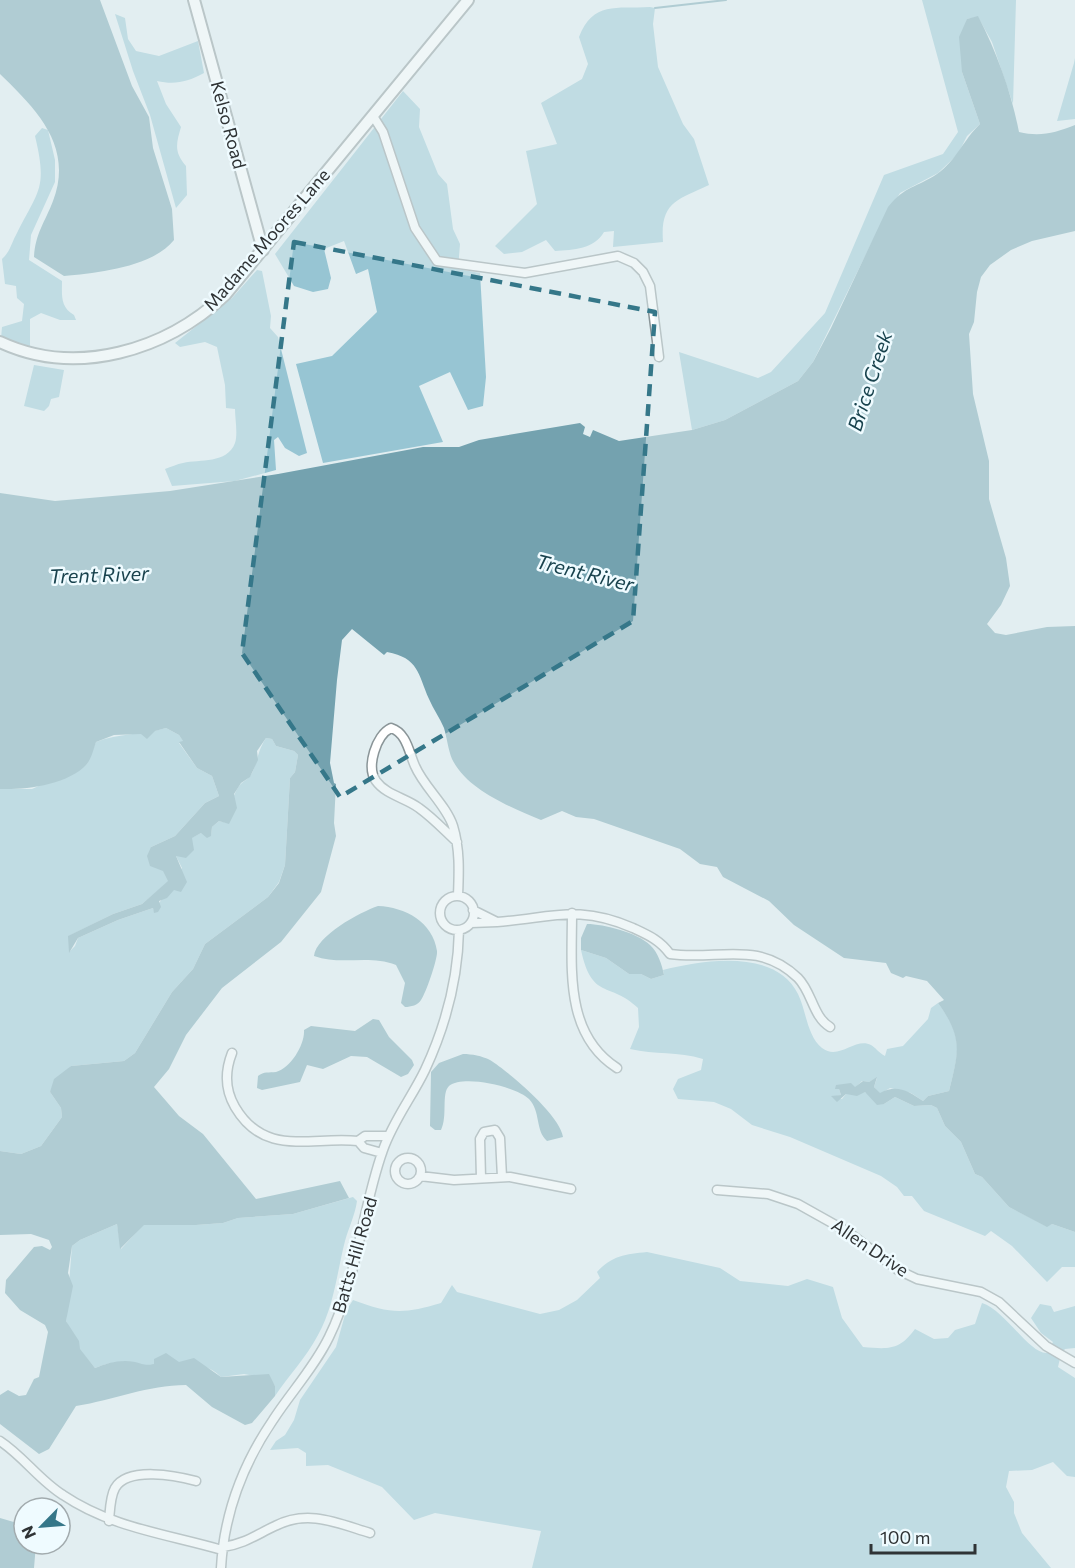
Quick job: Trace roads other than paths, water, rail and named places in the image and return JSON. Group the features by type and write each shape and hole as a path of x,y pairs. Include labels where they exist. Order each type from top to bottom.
{"street":[{"name":"Kelso Road","path":"194,0 263,250"},
{"name":"Madame Moores Lane","path":"0,342 40,355 98,357 157,342 193,322 209,309 263,250 468,0"},
{"path":"373,116 383,132 415,228 437,261 525,273 618,256 634,263 643,272 650,286 659,357"},
{"path":"457,842 417,806 386,790 374,779 372,769 376,749 385,731 391,728 402,735 415,767 452,822 457,842 458,896"},
{"path":"433,819 443,810"},
{"path":"497,922 474,910 468,900 458,896 447,899 440,914 444,924 459,930 471,923 497,922 572,913 593,915 622,923 661,942 670,954 693,957 741,953 766,958 798,978 810,995 817,1013 830,1027"},
{"path":"471,923 474,910"},
{"path":"572,913 572,974 578,1014 593,1046 617,1068"},
{"name":"Batts Hill Road","path":"221,1568 223,1549 236,1494 252,1455 272,1420 319,1356 336,1320 349,1283 388,1136 425,1070 446,1018 456,980 459,930"},
{"path":"232,1053 227,1067 230,1095 243,1118 263,1136 284,1142 337,1138 358,1141 364,1148 382,1153"},
{"path":"481,1178 480,1139 484,1132 495,1130 500,1138 502,1177"},
{"path":"358,1141 365,1136 388,1136"},
{"path":"403,1158 412,1158 421,1167 420,1176 415,1182 406,1184 398,1180 395,1168 403,1158"},
{"path":"379,1163 395,1168"},
{"path":"420,1176 454,1180 502,1177 542,1182 571,1189"},
{"name":"Allen Drive","path":"717,1190 768,1194 798,1204 848,1232 898,1270 917,1279 981,1292 999,1302 1047,1347 1075,1363"},
{"path":"0,1441 52,1488 109,1521 223,1549 245,1543 284,1522 297,1518 332,1520 370,1533"},
{"path":"109,1521 114,1490 126,1478 170,1474 196,1481"}],"water":[{"path":"0,0 100,0 132,86 149,117 153,148 172,209 174,240 153,257 124,267 64,276 34,257 38,235 53,201 58,181 59,163 48,130 26,101 0,74"},
{"path":"978,16 1003,72 1019,132 1047,133 1075,125 1075,231 1032,241 1011,250 990,265 981,277 974,322 969,334 973,394 989,461 989,499 1006,558 1010,586 1001,605 987,624 995,633 1006,635 1047,627 1075,626 1075,1232 1052,1224 1047,1227 1009,1207 982,1177 975,1174 961,1142 945,1126 937,1108 931,1105 914,1106 895,1097 884,1104 877,1105 865,1092 857,1096 846,1094 837,1102 831,1096 841,1095 839,1089 835,1089 836,1085 851,1083 855,1087 863,1081 869,1082 877,1077 874,1087 880,1093 897,1089 923,1101 928,1096 949,1091 957,1045 952,1026 938,1003 944,1000 927,981 906,976 903,978 891,973 886,963 844,958 794,925 769,901 723,877 717,867 700,864 680,849 594,819 576,817 562,811 541,820 491,797 468,780 452,759 444,728 416,668 406,658 387,652 384,655 352,629 342,640 337,680 330,763 336,784 334,823 336,836 321,892 281,942 222,988 186,1035 169,1069 154,1087 179,1116 203,1134 256,1199 340,1181 349,1198 293,1214 238,1218 223,1223 196,1225 144,1225 120,1249 117,1224 80,1240 72,1246 68,1273 73,1286 66,1321 79,1341 80,1349 95,1368 119,1361 154,1364 154,1359 166,1353 179,1362 194,1358 221,1377 269,1374 275,1386 275,1396 252,1423 245,1425 212,1407 186,1385 158,1387 76,1406 49,1449 39,1454 0,1424 0,1395 8,1390 19,1396 26,1395 34,1379 39,1377 48,1332 45,1325 20,1310 5,1293 6,1280 34,1247 42,1246 50,1250 52,1247 49,1240 31,1234 0,1235 0,1151 21,1154 41,1146 62,1117 61,1108 50,1092 54,1079 71,1066 124,1061 135,1053 172,992 193,969 205,944 268,897 279,883 285,865 290,778 295,772 298,755 294,751 276,746 272,739 266,738 257,751 258,760 250,777 241,783 234,794 237,808 229,824 219,821 212,827 211,836 207,838 201,833 192,838 194,850 186,858 176,856 187,882 181,892 174,890 167,898 159,901 161,907 158,912 154,913 153,908 118,920 78,938 69,953 68,936 113,914 142,904 168,881 163,871 150,866 147,856 151,847 175,836 205,803 219,796 212,776 197,768 179,742 183,741 179,735 166,728 155,731 147,739 141,734 114,735 96,742 87,764 69,777 46,785 0,789 0,493 55,501 170,491 423,447 459,447 479,440 580,423 585,427 583,434 590,437 593,430 619,441 692,430 725,420 798,381 813,362 831,328 888,207 906,191 944,169 980,124 962,72 959,37 967,19"},
{"path":"378,906 398,909 416,918 424,924 434,941 437,955 434,968 420,1002 414,1005 405,1007 401,1003 405,983 396,965 375,960 335,960 314,956 317,948 330,933 350,919"},
{"path":"587,924 620,930 645,941 657,955 664,975 651,979 641,974 629,974 606,958 581,950 581,938"},
{"path":"373,1019 379,1020 389,1037 412,1060 414,1065 408,1074 401,1077 367,1057 351,1056 323,1069 307,1065 300,1082 262,1090 257,1088 258,1076 282,1070 292,1061 302,1042 304,1030 311,1026 355,1031"},
{"path":"463,1054 490,1060 509,1074 544,1106 560,1128 563,1137 547,1141 543,1137 533,1104 523,1095 502,1086 466,1081 449,1086 445,1094 441,1130 435,1130 430,1126 431,1072 439,1063"},
{"path":"0,1518 12,1522 12,1556 35,1556 34,1568 0,1568"}],"waterway":[{"path":"655,8 726,0"}],"water label":[{"name":"Brice Creek","path":"870,381"},
{"name":"Trent River","path":"585,573"},
{"name":"Trent River","path":"99,575"}]}
